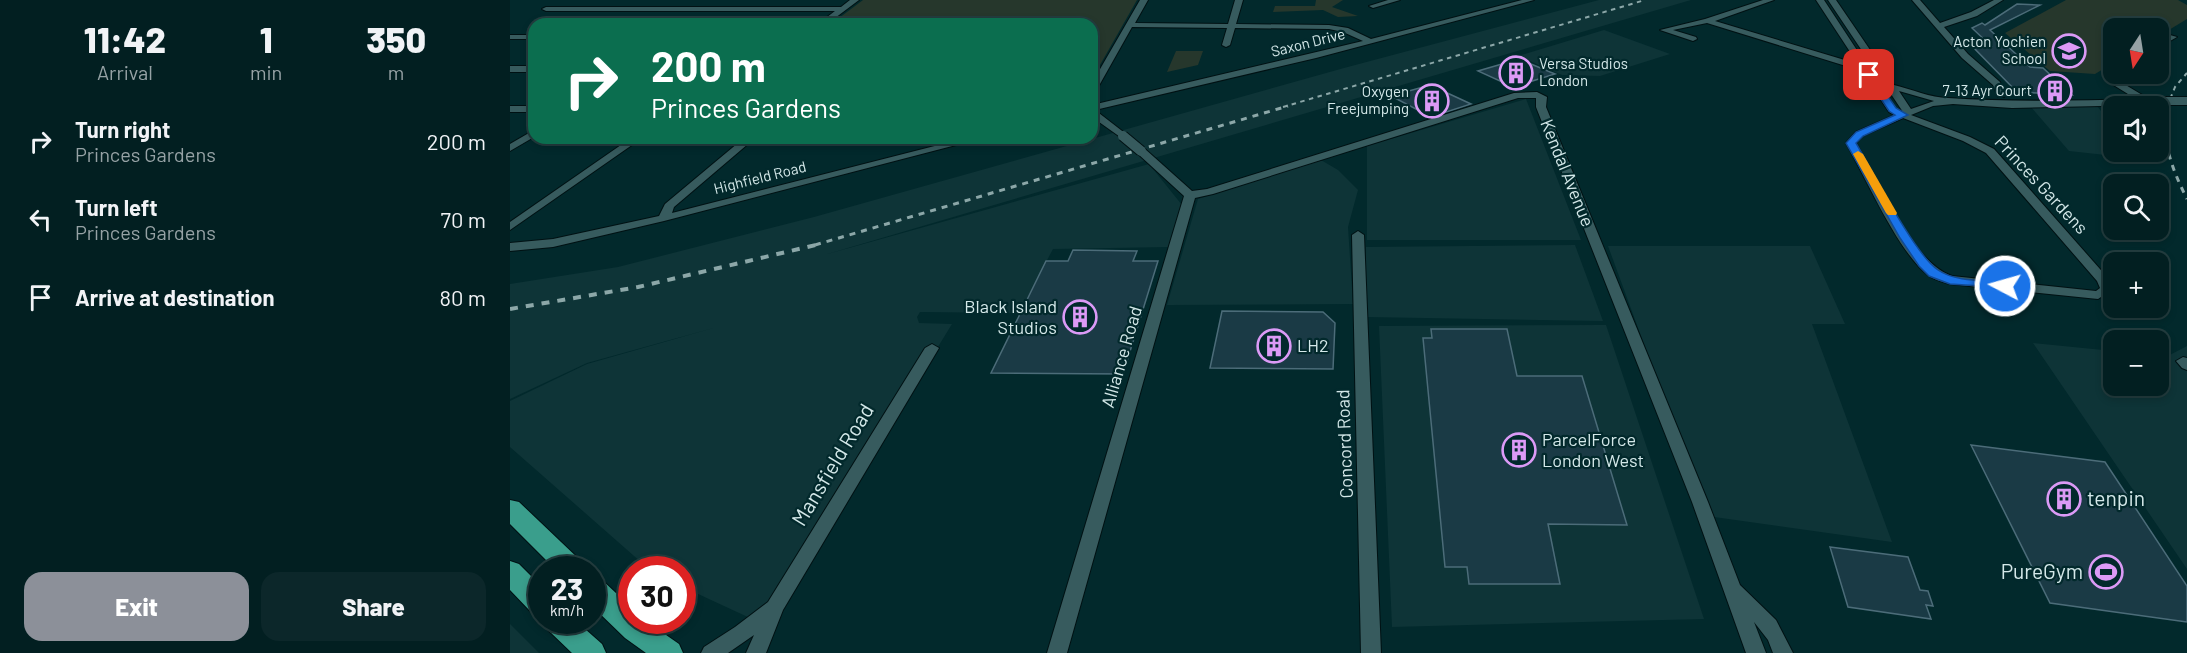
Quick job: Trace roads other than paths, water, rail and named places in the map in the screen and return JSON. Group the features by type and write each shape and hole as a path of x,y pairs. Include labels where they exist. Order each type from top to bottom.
{"highway":[{"path":"510,509 559,556"},
{"path":"510,572 528,590"},
{"path":"606,602 634,629 669,653"},
{"path":"571,634 592,653"}],"street":[{"path":"662,9 679,0"},
{"path":"830,18 855,0"},
{"path":"1098,81 1144,0"},
{"path":"1226,45 1239,0"},
{"path":"1373,6 1396,0"},
{"name":"Saxon Drive","path":"1098,109 1530,0"},
{"path":"1693,39 1664,30 1707,21 1770,0"},
{"name":"Princes Gardens","path":"1820,0 1892,110 1909,112 1990,151 2103,280 2107,289 2098,295 1950,280 1934,273 1923,263 1906,238 1851,143 1859,134 1909,112"},
{"path":"1832,0 1909,112 1936,102 2000,99 2020,104 2103,103"},
{"path":"1916,0 1965,56 1997,84 2000,99"},
{"path":"1939,26 1974,14 1999,0"},
{"path":"546,9 842,9"},
{"path":"1707,21 1884,76"},
{"path":"1130,25 1334,27 1370,41"},
{"path":"2169,39 2173,37"},
{"path":"510,38 528,38"},
{"path":"510,69 528,69"},
{"path":"2119,84 2142,96"},
{"path":"1892,87 1956,102"},
{"name":"Kendal Avenue","path":"1190,195 1209,192 1517,95 1537,95 1542,98 1541,107 1692,480 1756,653"},
{"path":"2169,102 2187,101"},
{"path":"510,109 528,109"},
{"path":"1098,115 1190,195"},
{"path":"510,148 528,137"},
{"path":"510,227 628,144"},
{"name":"Highfield Road","path":"664,218 669,206 743,144"},
{"name":"Highfield Road","path":"664,218 954,144"},
{"name":"Alliance Road","path":"1057,653 1190,195"},
{"path":"510,247 553,243 664,218"},
{"name":"Concord Road","path":"1358,235 1371,653"},
{"name":"Mansfield Road","path":"756,653 775,607 932,348"},
{"name":"Kendal Avenue","path":"1733,589 1776,634 1783,653"},
{"name":"Mansfield Road","path":"711,653 742,633 775,607"},
{"path":"1747,630 1767,623"}],"railway":[{"path":"1283,107 1645,0"},
{"path":"2169,102 2175,87 2187,73"},
{"path":"815,245 1288,106"},
{"path":"2169,154 2187,199"},
{"path":"510,309 638,287 820,244"}],"place":[{"name":"Acton Yochien School","path":"2069,51"},
{"name":"Versa Studios London","path":"1516,73"},
{"name":"7-13 Ayr Court","path":"2055,91"},
{"name":"Oxygen Freejumping","path":"1432,101"},
{"name":"Black Island Studios","path":"1080,317"},
{"name":"LH2","path":"1274,346"},
{"name":"ParcelForce London West","path":"1519,450"},
{"name":"tenpin","path":"2064,499"},
{"name":"PureGym","path":"2106,572"}]}
